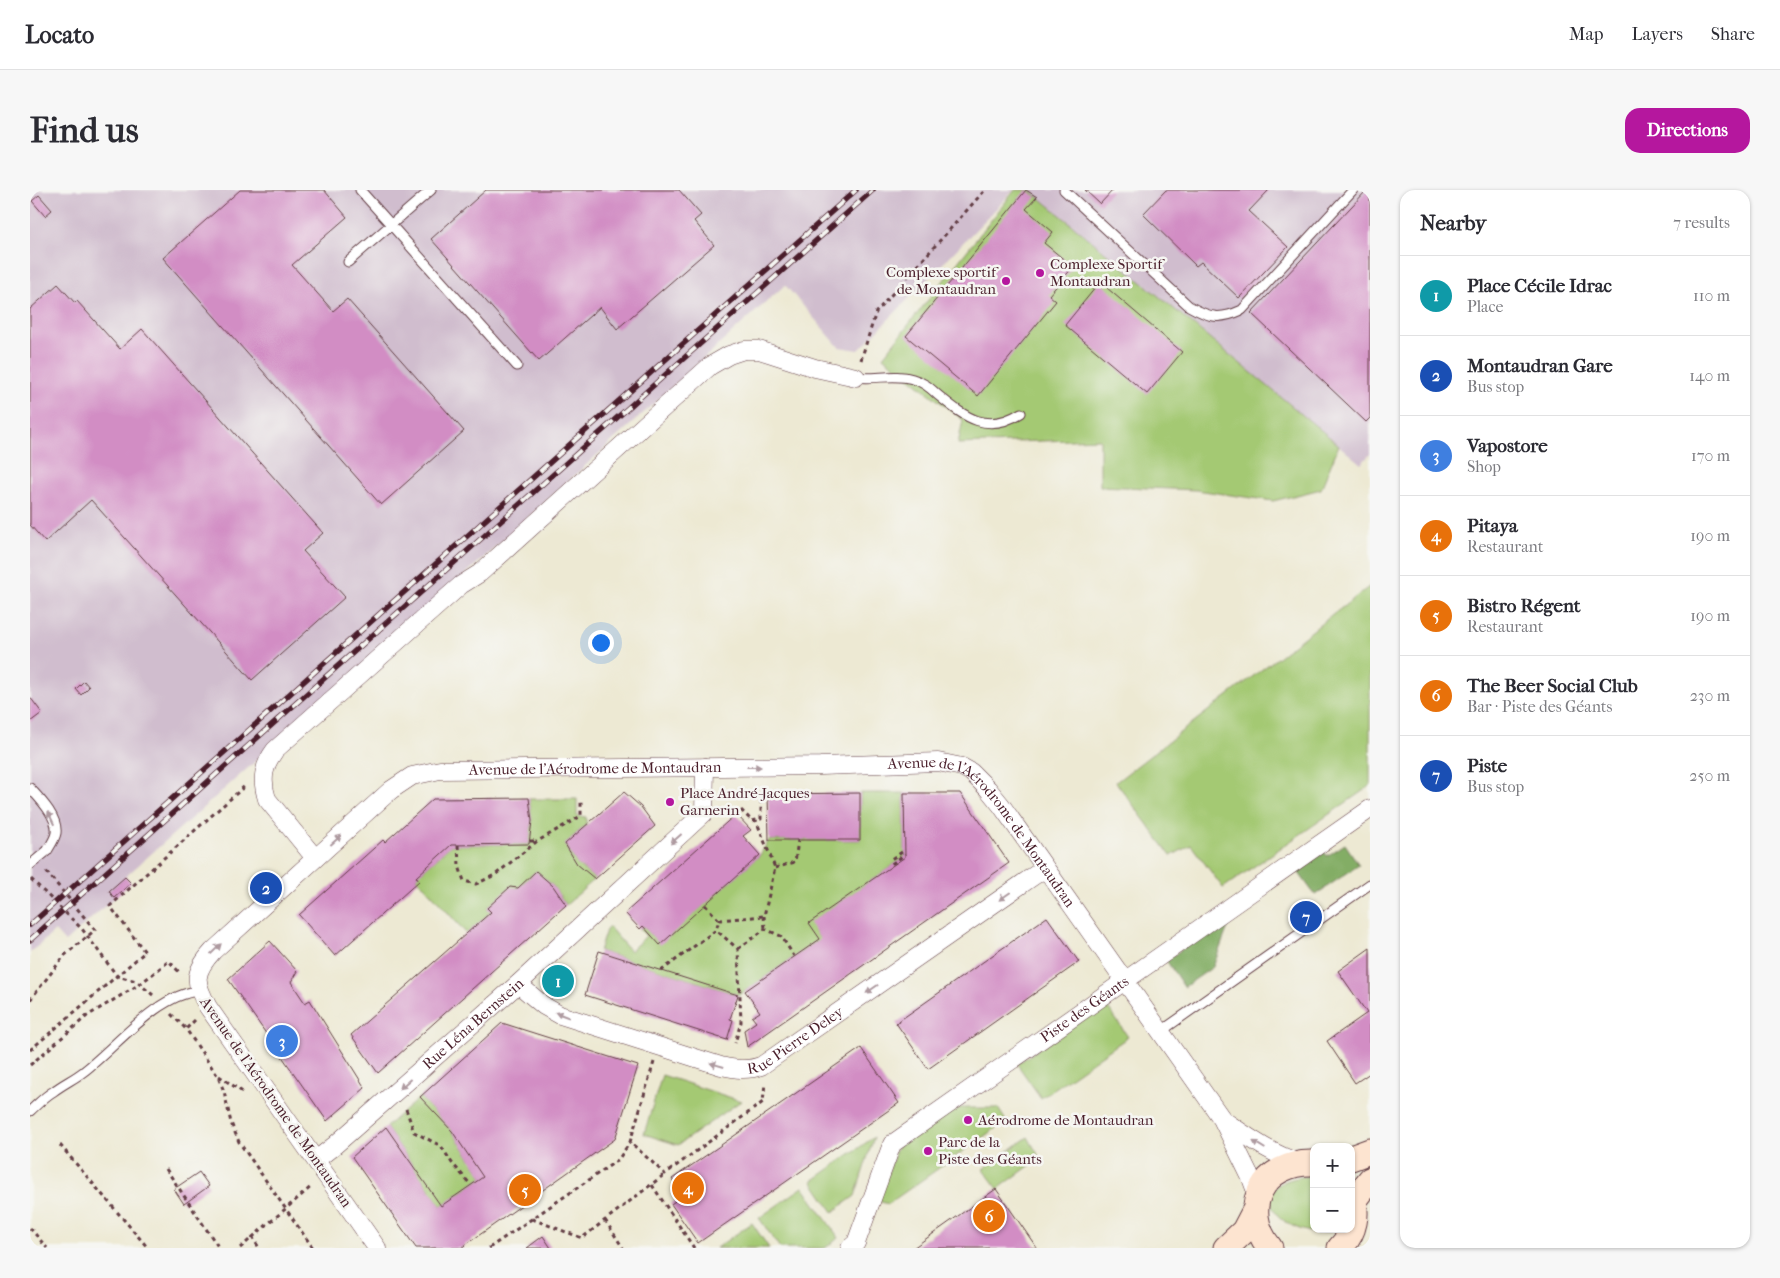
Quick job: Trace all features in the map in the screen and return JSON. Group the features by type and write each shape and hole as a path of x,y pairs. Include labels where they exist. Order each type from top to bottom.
{"street":[{"path":"315,858 268,799 264,788 263,778 269,759 276,750 461,586 480,574 710,366 729,355 744,350 759,350 815,368 856,377"},
{"name":"Avenue de l'Aérodrome de Montaudran","path":"377,1248 208,1007 196,981 204,961 391,790 412,776 424,772 464,769 820,766 938,762 962,767 971,772 988,788 1222,1119 1251,1178 1257,1203"},
{"name":"Rue Léna Bernstein","path":"320,1167 336,1145 518,984 704,813 705,767"},
{"name":"Piste des Géants","path":"850,1248 856,1243 892,1144 1124,980 1370,810"},
{"name":"Rue Pierre Deley","path":"518,984 544,1006 560,1015 721,1066 743,1070 753,1068 761,1066 1045,868"},
{"name":"Avenue de l'Aérodrome de Montaudran","path":"1222,1119 1268,1150 1283,1157 1307,1163"},
{"path":"1355,1157 1370,1151"},
{"path":"1226,1248 1244,1231 1265,1184 1287,1166 1307,1163"},
{"path":"1355,1195 1370,1180"},
{"path":"1257,1203 1257,1225 1263,1239 1270,1248"},
{"path":"1340,1248 1347,1241 1351,1233"}],"lane":[{"path":"360,190 517,366"},
{"path":"348,262 431,190"},
{"path":"1064,190 1190,306 1202,313 1218,317 1229,316 1242,310 1353,190"},
{"path":"856,377 866,379 912,378 924,383 960,414 977,421 1002,422 1012,419 1021,413"},
{"path":"30,788 54,820 56,833 47,851 30,865"},
{"path":"1160,1032 1370,884"},
{"path":"30,1111 52,1092 83,1073 152,1012 176,997 188,992 199,991"}],"path":[{"path":"856,377 876,312 985,190"},
{"path":"30,1050 146,952 110,906 253,778 263,778"},
{"path":"458,845 459,866 464,881 476,884 495,875 538,841 581,816 581,799"},
{"path":"741,810 752,821 761,819 761,800"},
{"path":"756,820 775,868 764,916 765,929"},
{"path":"775,868 795,862 798,840"},
{"path":"530,841 538,841"},
{"path":"30,1000 65,955 95,930 42,867"},
{"path":"30,877 82,929 114,971"},
{"path":"705,905 719,920"},
{"path":"719,920 764,916"},
{"path":"661,970 716,930 719,920"},
{"path":"738,949 765,929"},
{"path":"765,929 781,936 794,956"},
{"path":"716,930 738,949 741,1022 735,1043"},
{"path":"30,1065 87,1016 140,984 169,961"},
{"path":"208,1007 186,1030 217,1074 224,1091 231,1123 239,1142 313,1248"},
{"path":"489,1248 618,1160 630,1142 654,1062"},
{"path":"532,1219 582,1238 763,1102 765,1079"},
{"path":"406,1109 414,1132 441,1146 452,1163 471,1185"},
{"path":"630,1142 665,1174"},
{"path":"60,1145 148,1248"},
{"path":"240,1248 252,1236 286,1210 320,1167"},
{"path":"166,1169 219,1248"},
{"path":"652,1184 694,1248"},
{"path":"605,1220 623,1248"},
{"path":"30,1228 47,1248"},
{"path":"252,1236 260,1248"}],"shaded area":[{"path":"30,190 1014,190 859,350 839,347 785,285 407,627 125,877 131,883 65,942 55,931 30,953"},
{"path":"1030,190 1370,190 1370,454 1361,464"}],"green space":[{"name":"Complexe Sportif Montaudran","path":"1015,190 1030,190 1339,445 1321,489 1273,501 1196,490 1100,486 1100,439 958,444 963,420 883,357"},
{"path":"1370,586 1370,786 1223,888 1191,845 1171,856 1116,782"},
{"path":"860,793 904,793 905,857 810,923 820,939 745,991 738,995 599,951 606,930 609,927 630,951 646,936 640,929 643,926 660,944 760,855 769,840 860,840"},
{"path":"529,799 577,799 577,816 586,817 586,825 565,844 577,864 595,879 566,905 553,886 536,871 518,888 510,888 487,908 491,912 467,934 416,877 451,845 529,844 532,821"},
{"path":"1345,844 1359,865 1315,895 1296,869 1323,850 1327,856"},
{"path":"1232,916 1213,967 1184,987 1166,960"},
{"path":"1105,1003 1128,1037 1041,1098 1017,1064"},
{"path":"662,1075 741,1101 678,1145 644,1134"},
{"path":"420,1097 452,1131 483,1177 441,1206 386,1127"},
{"path":"953,1108 998,1108 1006,1121 888,1204 878,1201 897,1147"},
{"path":"874,1137 855,1196 833,1212 812,1181"},
{"path":"1028,1137 1040,1158 998,1189 983,1169"},
{"path":"1310,1176 1310,1231 1287,1223 1276,1213 1270,1202 1272,1191 1284,1182"},
{"path":"803,1187 839,1238 825,1248 780,1248 759,1218"},
{"path":"752,1223 769,1248 716,1248"}],"building":[{"path":"240,190 324,190 347,217 292,265 333,311 347,299 464,431 381,505 163,258"},
{"path":"486,190 679,190 701,215 694,221 714,245 617,329 600,307 539,361 431,239"},
{"name":"Complexe sportif de Montaudran","path":"1026,190 1037,197 1026,209 1053,232 1044,243 1073,267 1049,295 1056,301 978,396 906,336"},
{"path":"1085,190 1113,190 1100,204"},
{"path":"1166,190 1269,190 1249,211 1288,247 1239,298 1201,262 1196,266 1143,214"},
{"path":"1367,190 1370,190 1370,418 1366,422 1251,313"},
{"path":"39,195 52,210 45,216 32,201"},
{"path":"1100,282 1182,352 1147,394 1065,325"},
{"path":"58,284 75,303 77,301 120,349 142,329 323,533 303,551 345,597 252,680 91,500 45,542 30,525 30,309"},
{"path":"84,681 89,687 81,695 76,689"},
{"path":"30,697 42,713 30,722"},
{"path":"624,792 641,807 655,826 595,879 577,864 565,844"},
{"path":"860,793 860,840 769,840 768,794"},
{"path":"904,793 960,793 1009,863 747,1047 744,1030 756,1022 752,1017 760,1012 745,991 820,939 809,923 905,857"},
{"path":"529,798 532,821 529,844 451,845 416,877 419,881 335,956 299,915 383,840 385,842 433,799"},
{"path":"736,814 751,830 743,836 760,855 660,945 643,926 640,929 625,913"},
{"path":"536,871 553,886 566,905 378,1073 351,1035 491,912 487,908 510,887 518,888"},
{"path":"125,877 131,883 114,898 109,891"},
{"path":"1047,917 1079,962 928,1069 896,1023"},
{"path":"270,941 297,971 291,982 305,1003 310,1000 365,1088 327,1121 228,979"},
{"path":"1370,948 1370,1073 1355,1083 1327,1041 1367,1013 1338,971"},
{"path":"599,951 738,995 730,1019 733,1020 727,1040 585,995"},
{"path":"502,1023 638,1066 615,1139 461,1248 416,1248 352,1157 386,1127 441,1206 483,1177 452,1131 420,1097"},
{"path":"861,1048 899,1103 698,1243 671,1204 683,1195 672,1179"},
{"path":"199,1172 209,1186 184,1204 174,1189"},
{"path":"996,1189 1037,1248 913,1248"},
{"path":"543,1236 551,1248 527,1248"}],"railway":[{"path":"30,925 856,190"},
{"path":"30,940 873,190"}],"place":[{"name":"Complexe Sportif Montaudran","path":"1040,273"},
{"name":"Complexe sportif de Montaudran","path":"1006,281"},
{"name":"Place André-Jacques Garnerin","path":"670,802"},
{"name":"Montaudran Gare","path":"266,888"},
{"name":"Piste","path":"1306,917"},
{"name":"Place Cécile Idrac","path":"558,981"},
{"name":"Vapostore","path":"282,1041"},
{"name":"Aérodrome de Montaudran","path":"968,1120"},
{"name":"Parc de la Piste des Géants","path":"928,1151"},
{"name":"Pitaya","path":"688,1188"},
{"name":"Bistro Régent","path":"525,1190"},
{"name":"The Beer Social Club","path":"989,1216"}]}
